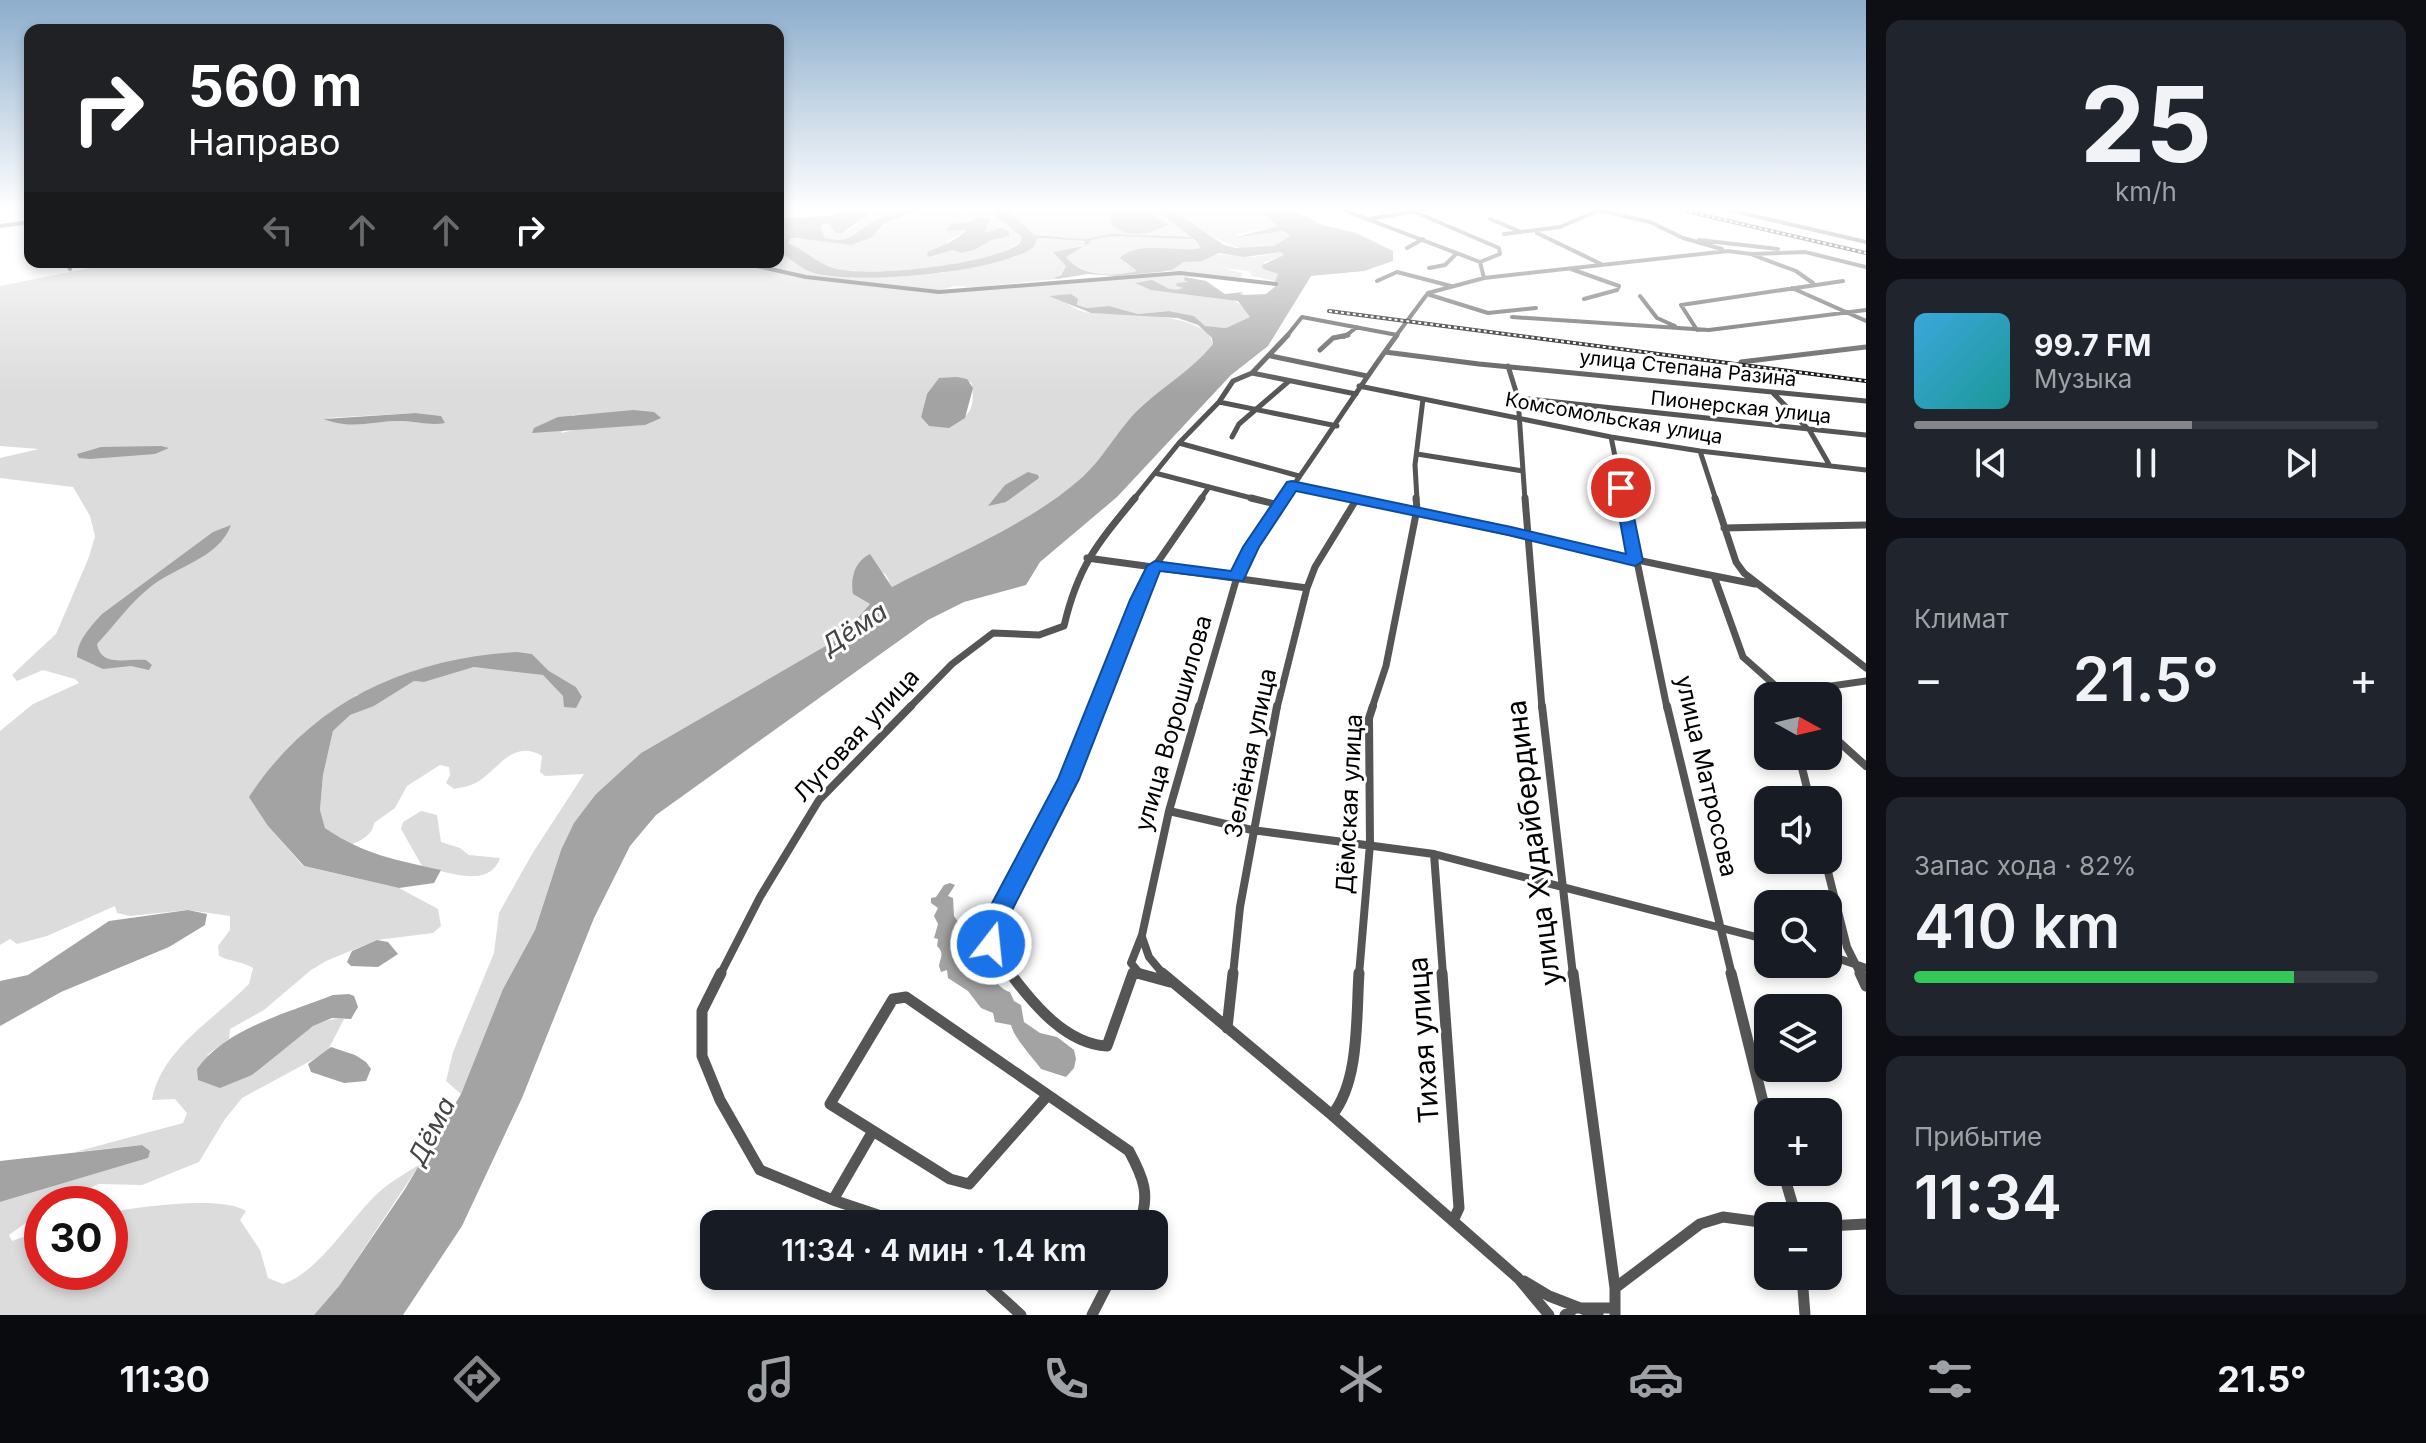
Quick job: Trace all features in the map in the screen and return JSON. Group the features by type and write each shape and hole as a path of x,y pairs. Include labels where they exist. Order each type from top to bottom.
{"street":[{"path":"776,270 806,277 939,292 1180,273 1276,284"},
{"path":"1482,270 1484,278"},
{"path":"1427,294 1484,278 1548,270"},
{"path":"1575,270 1619,286 1584,299"},
{"path":"1794,270 1813,283"},
{"path":"1377,281 1397,272 1453,286"},
{"path":"1697,330 1681,305 1813,283 1843,281"},
{"path":"1790,287 1866,321"},
{"path":"1427,294 1488,313 1536,308"},
{"name":"улица Ворошилова","path":"1170,982 1134,971 1131,965 1142,935 1169,811 1237,577 1251,547 1279,505 1337,426 1359,386 1427,294"},
{"path":"1640,296 1643,305 1657,318 1688,330"},
{"path":"1512,317 1697,330 1866,310"},
{"name":"Луговая улица","path":"863,1210 760,1170 720,1100 702,1056 702,1011 760,897 819,800 952,664 986,636 1001,633 1049,635 1064,626 1071,595 1087,558 1179,443 1219,402 1233,381 1252,373 1271,356 1302,317 1357,327"},
{"path":"1320,350 1333,338 1346,337 1357,327 1397,335"},
{"path":"1741,362 1866,347"},
{"name":"улица Степана Разина","path":"1385,352 1866,401"},
{"path":"1271,356 1367,376"},
{"name":"улица Худайбердина","path":"1508,366 1518,398 1526,535 1561,888 1615,1288 1615,1312"},
{"path":"1252,373 1356,394"},
{"path":"1232,437 1239,424 1289,381"},
{"name":"Комсомольская улица","path":"1359,386 1611,437 1700,451 1866,470"},
{"path":"1773,393 1810,431 1830,466"},
{"name":"Пионерская улица","path":"1518,398 1866,435"},
{"name":"Дёмская улица","path":"1332,1115 1342,1103 1350,1081 1370,844 1369,718 1386,666 1417,511 1417,454 1423,399"},
{"path":"1219,402 1337,426"},
{"name":"улица Матросова","path":"1611,437 1676,745 1762,1098"},
{"path":"1179,443 1299,476"},
{"path":"1700,451 1736,562 1755,584 1866,668"},
{"path":"1417,454 1523,471"},
{"path":"1155,473 1279,505"},
{"path":"1292,486 1755,584"},
{"path":"1134,971 1107,1046 1098,1049 1086,1045 1034,1003 997,957 991,944 991,933 1068,779 1138,600 1155,566 1209,487"},
{"name":"Зелёная улица","path":"1227,1028 1240,907 1276,712 1307,588 1315,567 1356,500"},
{"path":"1724,528 1866,525"},
{"path":"1087,558 1307,588"},
{"path":"1714,576 1743,657 1771,682"},
{"path":"1842,685 1866,681"},
{"path":"1842,745 1866,766"},
{"path":"1169,811 1252,830 1434,854 1754,936"},
{"name":"Тихая улица","path":"1434,854 1459,1208 1453,1221"},
{"path":"1829,874 1853,963 1866,986"},
{"name":"улица Ворошилова","path":"1142,935 1153,961 1170,982 1332,1115 1518,1278 1549,1315"},
{"path":"1135,957 1153,961 1156,971 1148,976"},
{"path":"1842,959 1866,968"},
{"path":"1047,1096 969,1184 950,1179 830,1104 893,999 906,997 1129,1151 1144,1181 1148,1205 1146,1210"},
{"path":"833,1200 873,1131"},
{"path":"1615,1288 1700,1224 1723,1217 1754,1221"},
{"path":"1842,1225 1866,1224"},
{"path":"1518,1278 1549,1296 1598,1315"},
{"path":"993,1290 1021,1315"},
{"path":"1092,1315 1105,1290"},
{"path":"1803,1290 1805,1315"},
{"path":"1565,1315 1575,1308 1615,1312"}],"shaded area":[{"path":"78,270 809,270 871,276 955,270 1063,270 1057,279 955,286 941,290 1188,274 1196,277 1185,277 1188,282 1176,286 1184,289 1165,290 1158,283 1136,283 1165,291 1230,299 1242,306 1250,317 1226,328 1205,326 1194,316 1169,311 1138,314 1109,306 1087,308 1077,305 1078,299 1062,300 1087,312 1179,320 1207,333 1213,344 1139,409 1088,472 1058,497 1013,526 892,587 886,575 877,568 853,575 853,594 870,604 841,637 641,753 596,794 561,850 535,930 503,989 461,1094 446,1081 453,1052 494,953 499,913 532,854 584,774 545,776 540,772 542,756 523,751 508,757 476,783 454,789 446,783 450,775 449,767 440,765 407,786 395,808 374,823 365,837 350,845 325,828 320,810 323,775 333,731 349,715 374,706 414,681 424,682 474,667 543,675 576,707 582,698 576,687 549,671 532,654 518,652 356,695 268,826 303,866 399,888 438,909 441,926 433,933 377,940 326,961 264,1010 230,1029 229,1039 207,1055 252,1075 307,1030 331,1019 344,1019 327,1052 242,1098 199,1162 142,1185 54,1186 148,1158 142,1145 75,1152 183,1123 187,1113 175,1099 152,1100 157,1082 166,1065 191,1036 249,984 253,968 219,956 218,946 230,930 230,916 188,910 130,916 117,913 115,906 47,936 17,944 10,939 0,945 0,731 33,704 79,683 75,679 43,670 17,681 12,675 56,634 95,536 90,516 73,487 0,478 0,458 39,449 0,446 0,286","holes":["971,382 972,404 969,412 958,421 929,426 921,417 927,394","416,413 441,416 438,424 399,421 346,424 326,418","603,414 645,425 579,429 561,433 572,415"]},
{"path":"1086,270 1139,271 1119,274"},
{"path":"1232,270 1242,273 1241,278 1169,271"},
{"path":"1244,270 1267,270 1278,274 1275,281 1252,276 1249,271"},
{"path":"421,811 437,815 441,842 460,848 469,855 500,858 494,868 477,876 466,876 422,866 401,829 403,822"},
{"path":"420,1164 339,1286 314,1315 0,1315 0,1202 24,1195 24,1224 9,1235 12,1241 24,1237 24,1290 128,1290 128,1209 200,1203 234,1206 246,1211 240,1220 260,1250 268,1278 283,1284 296,1278 321,1257 378,1193"}],"water":[{"path":"809,270 957,270 862,278"},
{"path":"1064,270 1118,274 1170,270 1116,276 1088,274 1054,278"},
{"name":"Дёма","path":"1267,270 1366,270 1311,276 1268,346 1231,375 1117,497 1040,562 1026,585 964,602 928,620 656,815 630,846 594,918 522,1098 462,1226 403,1315 314,1315 339,1286 405,1189 461,1094 503,989 535,930 561,850 574,823 596,794 641,753 841,637 870,604 853,594 852,588 855,571 865,557 870,554 892,587 1036,511 1088,472 1139,409 1213,344 1212,338 1198,325 1178,318 1091,313 1049,296 1071,294 1078,299 1077,305 1087,308 1109,306 1138,314 1169,311 1194,316 1205,326 1226,328 1250,317 1238,301 1151,290 1135,283 1152,280 1170,289 1178,289 1183,288 1176,286 1177,283 1188,282 1184,280 1185,277 1206,281 1225,294 1266,294 1278,284 1275,281 1278,274"},
{"path":"939,378 967,379 973,388 965,418 949,428 929,426 921,417 927,394"},
{"path":"633,410 654,412 661,418 645,425 532,433 534,428 558,417"},
{"path":"416,413 441,416 445,423 400,421 353,424 324,419"},
{"path":"101,447 169,448 155,454 90,459 79,458 77,454"},
{"path":"1028,472 1039,478 1006,502 988,506 1005,485"},
{"path":"231,525 225,537 206,554 158,581 141,595 97,644 104,656 110,659 146,660 152,665 149,670 131,666 103,669 77,657 82,640 102,614 213,532"},
{"path":"518,652 532,654 549,671 576,687 582,697 576,708 564,707 563,696 543,675 474,667 424,682 414,681 374,706 350,715 333,731 323,775 320,810 325,828 367,851 441,870 434,883 399,888 304,866 268,826 249,797 274,764 302,735 332,711 365,691 400,675 438,664"},
{"path":"950,883 955,885 948,896 953,898 954,916 963,929 962,939 967,949 977,953 975,961 986,968 1021,1005 1024,1022 1040,1033 1057,1037 1074,1050 1074,1068 1066,1077 1041,1069 1011,1025 995,1022 993,1013 981,1008 968,991 948,978 947,970 941,972 941,953 937,946 938,939 934,938 938,924 934,916 938,908 931,903 931,898"},
{"path":"188,910 207,914 205,925 169,947 61,992 0,1026 0,981 28,975 109,921"},
{"path":"377,940 388,942 398,954 378,967 351,966 347,962 352,951"},
{"path":"333,995 354,996 358,1007 351,1019 332,1018 313,1026 252,1075 220,1088 198,1080 197,1069 209,1055 241,1032"},
{"path":"331,1047 366,1062 371,1069 366,1081 344,1083 311,1072 308,1064"},
{"path":"142,1145 150,1151 148,1158 54,1186 24,1186 24,1195 0,1202 0,1161"}],"railway":[{"path":"1329,311 1866,381"}],"route":[{"path":"991,944 994,922 1068,779 1138,600 1155,566 1237,577 1251,547 1292,486 1511,531 1635,561 1621,488"}]}
